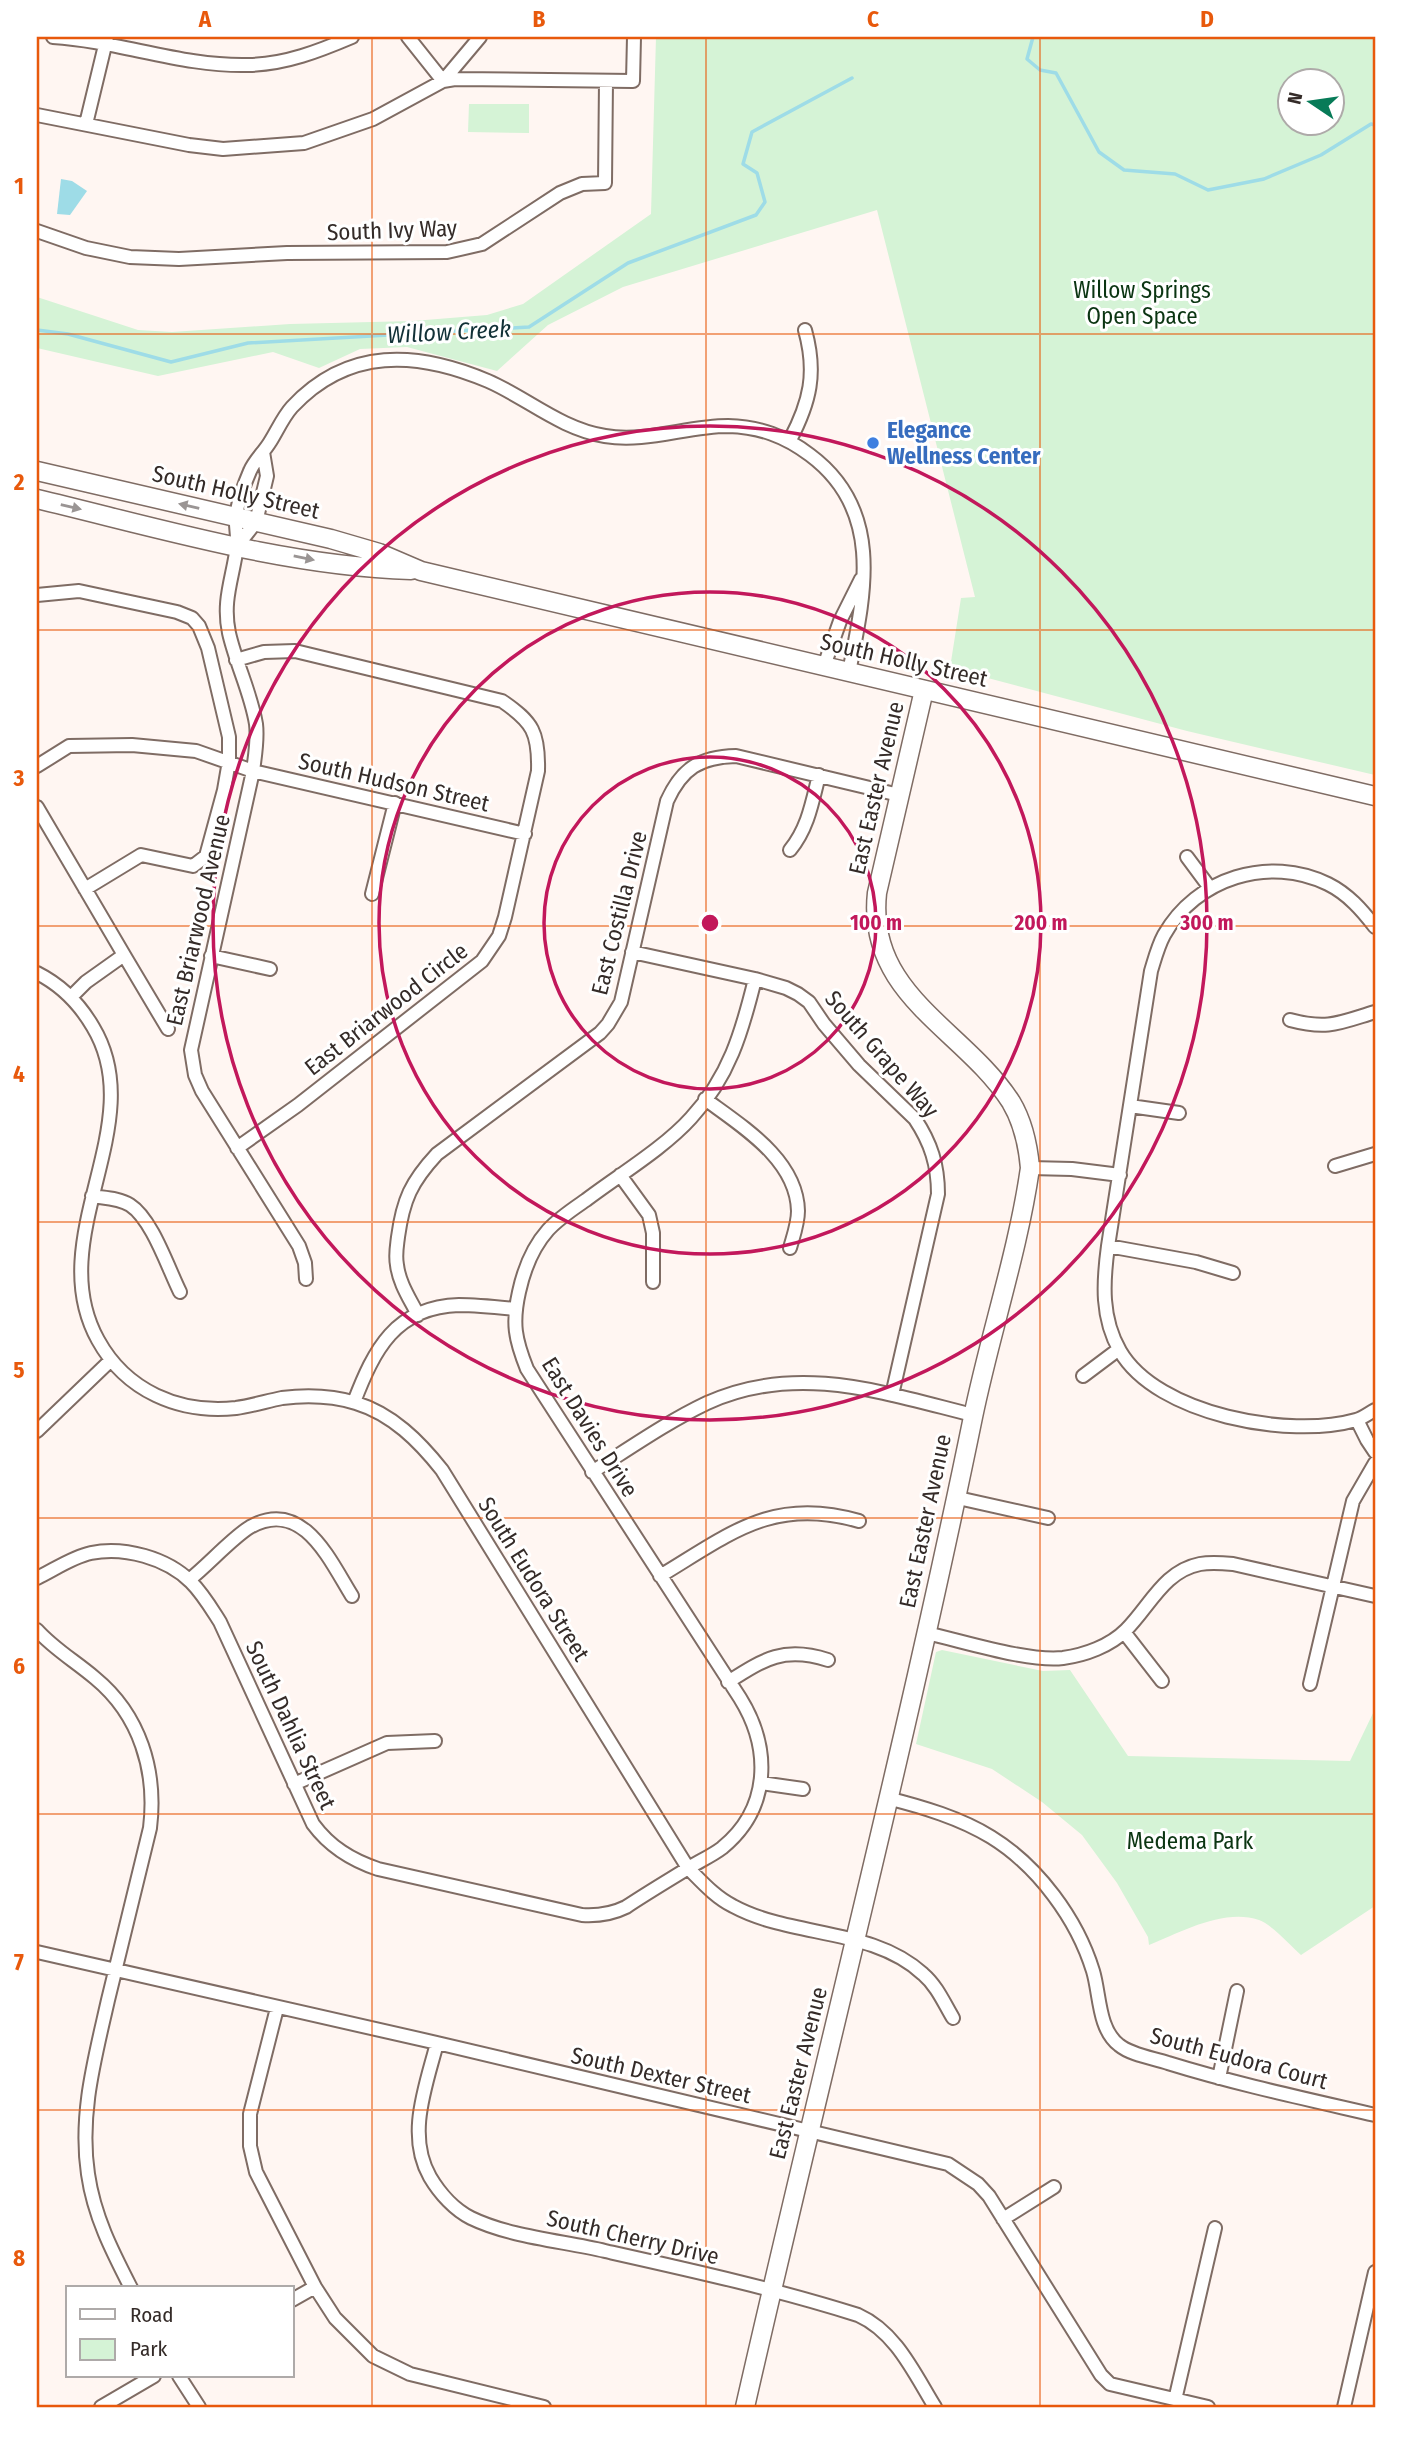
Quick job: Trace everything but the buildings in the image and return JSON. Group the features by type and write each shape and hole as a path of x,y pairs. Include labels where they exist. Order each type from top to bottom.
{"street":[{"path":"53,37 106,40 195,61 252,65 303,57 352,37"},
{"path":"408,37 443,81"},
{"path":"443,81 480,37"},
{"path":"37,115 189,145 223,149 304,143 373,118 443,81 633,80 634,37"},
{"path":"86,124 106,40"},
{"name":"South Ivy Way","path":"37,231 86,248 130,257 179,259 287,253 464,250 482,244 560,192 582,184 605,183 606,81"},
{"path":"790,440 801,419 810,390 810,359 804,330"},
{"path":"237,546 236,517 251,468 290,409 306,393 352,366 393,358 463,372 490,382 561,422 606,436 631,438 724,426 767,431 790,440 824,465 837,479 854,507 863,537 863,575 859,619 849,672"},
{"path":"237,546 256,522 267,476 263,452"},
{"name":"South Holly Street","path":"37,471 379,553 421,571"},
{"name":"South Holly Street","path":"37,499 237,546 345,566 421,571 1375,796"},
{"name":"East Briarwood Avenue","path":"237,546 226,598 226,616 256,726 257,745 191,1050 192,1062 202,1091 299,1246 305,1263 306,1279"},
{"path":"824,666 840,621 863,575"},
{"path":"37,595 79,591 177,612 192,618 199,626 208,648 229,737 229,761 224,790 206,856 193,866 141,855 85,889"},
{"name":"East Briarwood Circle","path":"236,660 264,652 295,651 502,701 531,724 537,738 538,771 499,936 482,961 468,975 309,1097 237,1148"},
{"name":"East Easter Avenue","path":"745,2407 958,1498 973,1415 1030,1168 1028,1147 1012,1104 995,1081 911,997 890,969 881,948 877,927 877,893 924,690"},
{"name":"South Hudson Street","path":"37,766 69,746 132,745 196,751 253,771 524,834"},
{"name":"East Costilla Drive","path":"418,1315 400,1280 396,1254 402,1209 415,1180 436,1154 600,1033 608,1024 621,1002 667,801 674,785 690,768 702,761 720,756 736,756 899,795"},
{"path":"789,850 802,836 819,775"},
{"path":"372,894 395,803"},
{"path":"37,807 168,1029"},
{"path":"1187,857 1210,888"},
{"path":"1375,927 1361,908 1328,884 1294,873 1264,871 1247,873 1210,888 1189,902 1172,921 1158,947 1151,971 1104,1277 1106,1314 1119,1349 1136,1371 1153,1385 1188,1405 1257,1423 1282,1426 1357,1420 1375,1410"},
{"name":"South Grape Way","path":"632,952 755,979 786,988 809,1002 843,1047 915,1119 927,1139 936,1160 938,1194 892,1395"},
{"path":"71,997 86,982 124,955"},
{"path":"211,956 270,970"},
{"name":"South Eudora Street","path":"37,973 50,979 71,997 97,1033 105,1051 111,1083 110,1119 81,1257 82,1295 91,1326 111,1360 128,1380 175,1403 195,1408 237,1408 284,1398 309,1396 354,1402 399,1425 421,1443 442,1470 688,1868 716,1896 747,1913 856,1941 904,1959 937,1990 953,2018"},
{"name":"East Davies Drive","path":"688,1868 722,1847 738,1830 756,1801 761,1783 762,1763 757,1730 750,1714 527,1369 515,1335 514,1309 531,1255 549,1229 681,1128 705,1099 731,1059 743,1030 755,979"},
{"path":"1290,1020 1326,1027 1375,1012"},
{"path":"705,1099 743,1127 786,1170 796,1193 798,1210 790,1248"},
{"path":"1130,1106 1179,1113"},
{"path":"1335,1166 1375,1154"},
{"path":"1030,1168 1072,1168 1120,1175"},
{"path":"620,1175 649,1215 653,1233 653,1282"},
{"path":"92,1196 120,1201 142,1216 180,1292"},
{"path":"1108,1246 1196,1262 1233,1273"},
{"path":"354,1402 374,1353 404,1322 432,1309 461,1305 514,1309"},
{"path":"1083,1376 1119,1349"},
{"path":"37,1431 111,1360"},
{"path":"592,1472 685,1414 718,1399 748,1389 793,1382 844,1384 973,1415"},
{"path":"1357,1420 1375,1452"},
{"path":"1310,1684 1353,1501 1375,1463"},
{"path":"958,1498 1048,1518"},
{"path":"660,1576 737,1530 764,1518 820,1512 859,1521"},
{"path":"189,1580 249,1528 278,1520 298,1525 316,1538 352,1596"},
{"name":"South Dahlia Street","path":"37,1578 92,1553 118,1552 148,1557 166,1564 189,1580 220,1622 294,1784 319,1831 337,1849 358,1862 378,1869 595,1916 616,1912 688,1868"},
{"path":"926,1633 1029,1657 1062,1658 1088,1652 1124,1632 1168,1579 1199,1564 1233,1564 1375,1596"},
{"path":"37,1630 70,1661 96,1678 119,1702 140,1738 148,1762 153,1794 150,1828 85,2108 88,2173 96,2214 130,2286"},
{"path":"1124,1632 1162,1681"},
{"path":"728,1682 773,1656 796,1653 828,1660"},
{"path":"294,1784 387,1742 435,1741"},
{"path":"761,1783 803,1789"},
{"name":"South Eudora Court","path":"887,1798 925,1807 957,1820 991,1837 1023,1863 1061,1907 1077,1935 1097,1984 1105,2024 1117,2044 1125,2050 1219,2078 1375,2115"},
{"name":"South Dexter Street","path":"37,1952 948,2164 978,2184 1101,2375 1110,2384 1208,2407"},
{"path":"1219,2078 1237,1991"},
{"path":"276,2008 250,2115 250,2146 256,2172 315,2287 347,2332 373,2356 390,2365 427,2379 544,2407"},
{"name":"South Cherry Drive","path":"437,2043 418,2123 419,2146 425,2166 440,2192 469,2217 493,2227 607,2251 837,2308 873,2321 896,2344 935,2407"},
{"path":"1003,2219 1054,2187"},
{"path":"1175,2400 1215,2228"},
{"path":"1344,2407 1375,2272"},
{"path":"294,2299 315,2287"},
{"path":"102,2407 151,2378"},
{"path":"180,2378 199,2407"}],"green space":[{"name":"Willow Springs Open Space","path":"656,37 1375,37 1375,775 1187,731 950,668 961,598 975,597 877,210 623,287 548,325 497,371 407,347 360,349 319,368 273,352 158,376 37,348 37,297 138,330 172,332 290,324 413,321 487,315 523,304 651,214"},
{"path":"469,104 529,104 529,133 468,132"},
{"name":"Medema Park","path":"942,1650 1043,1671 1070,1670 1128,1756 1350,1761 1375,1709 1375,1906 1301,1955 1269,1926 1246,1917 1203,1923 1149,1945 1148,1937 1117,1883 1082,1835 1042,1802 992,1769 916,1744 936,1652"}],"water":[{"path":"61,179 72,181 87,191 70,215 57,214"}],"waterway":[{"name":"Willow Creek","path":"1033,37 1027,59 1040,70 1056,73 1099,152 1124,170 1175,174 1208,190 1264,179 1321,155 1371,124 1375,125"},
{"name":"Willow Creek","path":"37,330 68,334 171,362 248,343 529,327 628,263 756,215 765,202 757,173 743,164 752,132 852,78"}],"place":[{"name":"Elegance Wellness Center","path":"873,443"}]}
